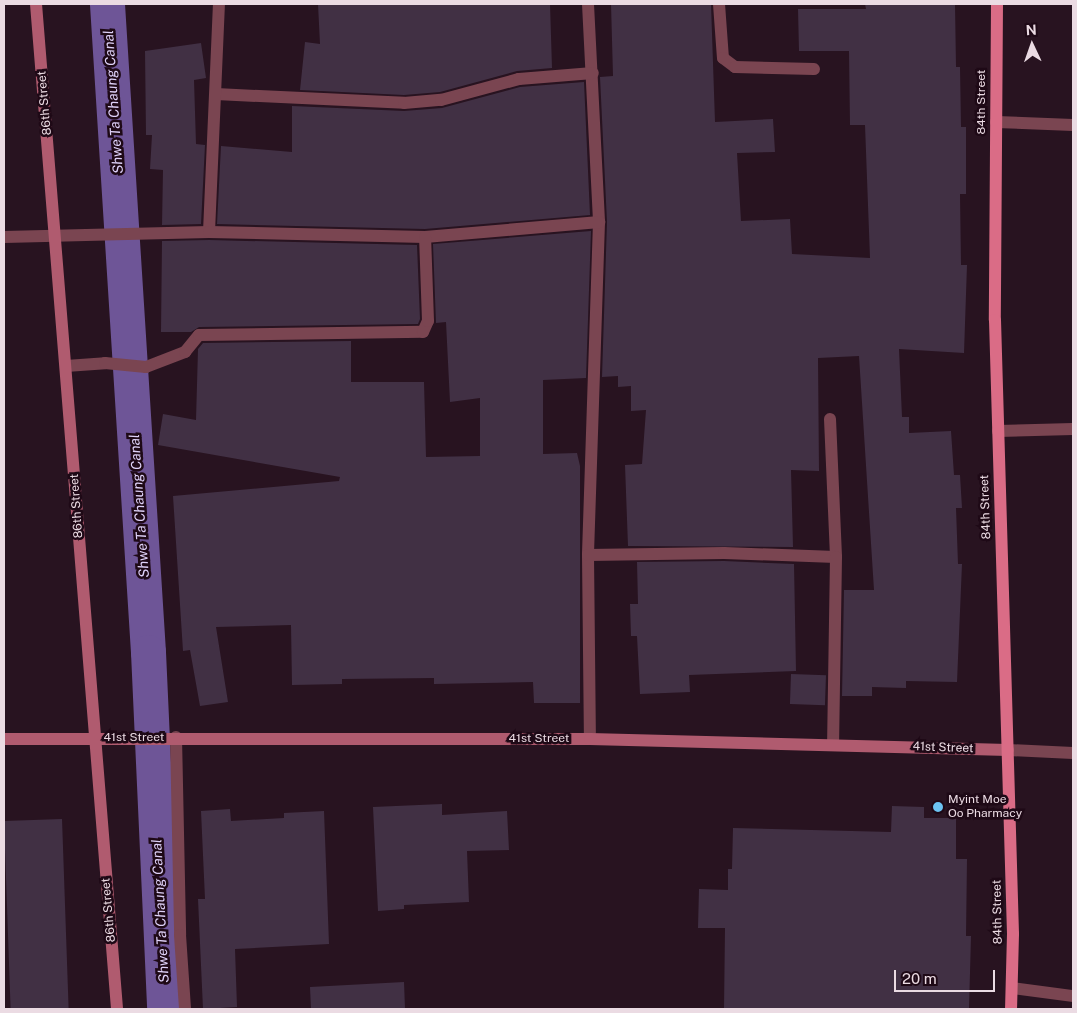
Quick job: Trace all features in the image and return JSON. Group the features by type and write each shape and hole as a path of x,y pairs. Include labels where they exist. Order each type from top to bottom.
{"main road":[{"name":"86th Street","path":"36,4 58,237 66,366 117,1009"},
{"name":"84th Street","path":"996,4 994,320 1008,750 1012,1009"},
{"name":"41st Street","path":"4,739 172,737 590,739 1008,750"}],"street":[{"path":"209,232 219,4"},
{"path":"588,4 599,222 588,555 590,739"},
{"path":"719,4 723,58 735,67 814,69"},
{"path":"216,94 404,103 441,100 519,78 592,73"},
{"path":"996,122 1073,125"},
{"path":"4,237 209,232 426,237 599,222"},
{"path":"66,366 104,364 146,368 185,352 199,335 423,332 428,321 426,237"},
{"path":"830,419 836,557 833,745"},
{"path":"998,430 1073,429"},
{"path":"588,555 724,552 836,557"},
{"path":"172,737 185,1009"},
{"name":"41st Street","path":"1008,750 1073,753"},
{"path":"1012,988 1073,996"}],"building":[{"path":"318,4 550,4 552,68 517,71 440,92 404,95 300,90 305,42 320,44"},
{"path":"611,4 711,4 715,122 773,119 775,152 737,153 741,221 790,219 792,254 870,258 865,125 850,125 849,51 799,51 798,9 866,9 865,4 955,4 956,67 960,67 961,127 966,127 966,194 960,194 961,265 967,265 964,353 899,349 902,417 909,417 909,433 951,431 954,475 960,475 962,508 956,508 958,564 962,564 957,682 906,681 906,688 872,687 872,696 842,696 844,590 874,590 859,356 818,358 819,471 791,470 793,547 628,546 625,465 642,464 646,410 631,411 631,386 618,387 618,376 602,377 607,222 600,77 613,76"},
{"path":"201,43 206,78 194,80 196,144 205,145 201,224 162,225 163,170 150,169 152,135 146,135 145,51"},
{"path":"584,82 590,215 425,229 217,224 221,146 292,152 292,106 404,111 442,108 520,87"},
{"path":"591,231 586,378 543,380 543,454 577,453 580,466 580,703 534,703 533,682 434,684 434,678 342,679 342,684 292,685 291,625 216,627 228,702 200,706 190,650 183,651 173,496 339,481 340,477 158,445 163,414 196,420 198,349 203,343 351,341 351,382 424,382 426,457 480,456 480,398 450,402 446,322 436,323 433,244"},
{"path":"209,240 417,245 420,319 418,324 199,327 191,332 161,332 162,241"},
{"path":"724,561 794,564 796,671 689,675 690,692 640,694 637,636 631,636 630,604 638,604 637,562"},
{"path":"791,674 826,675 825,705 790,704"},
{"path":"442,804 442,815 507,811 509,850 467,851 469,902 404,905 404,909 378,911 373,807"},
{"path":"892,806 924,807 924,818 956,818 956,859 967,859 966,936 971,936 969,1009 724,1009 725,928 698,928 699,889 728,890 728,869 732,869 733,828 891,832"},
{"path":"230,809 231,821 284,818 284,813 324,811 329,944 235,949 237,1007 203,1009 198,899 205,899 201,811"},
{"path":"62,819 69,1009 11,1009 4,821"},
{"path":"404,982 405,1009 311,1009 310,987"}],"waterway":[{"name":"Shwe Ta Chaung Canal","path":"107,4 148,652 164,1009"}],"place":[{"name":"Myint Moe Oo Pharmacy","path":"938,807"}]}
